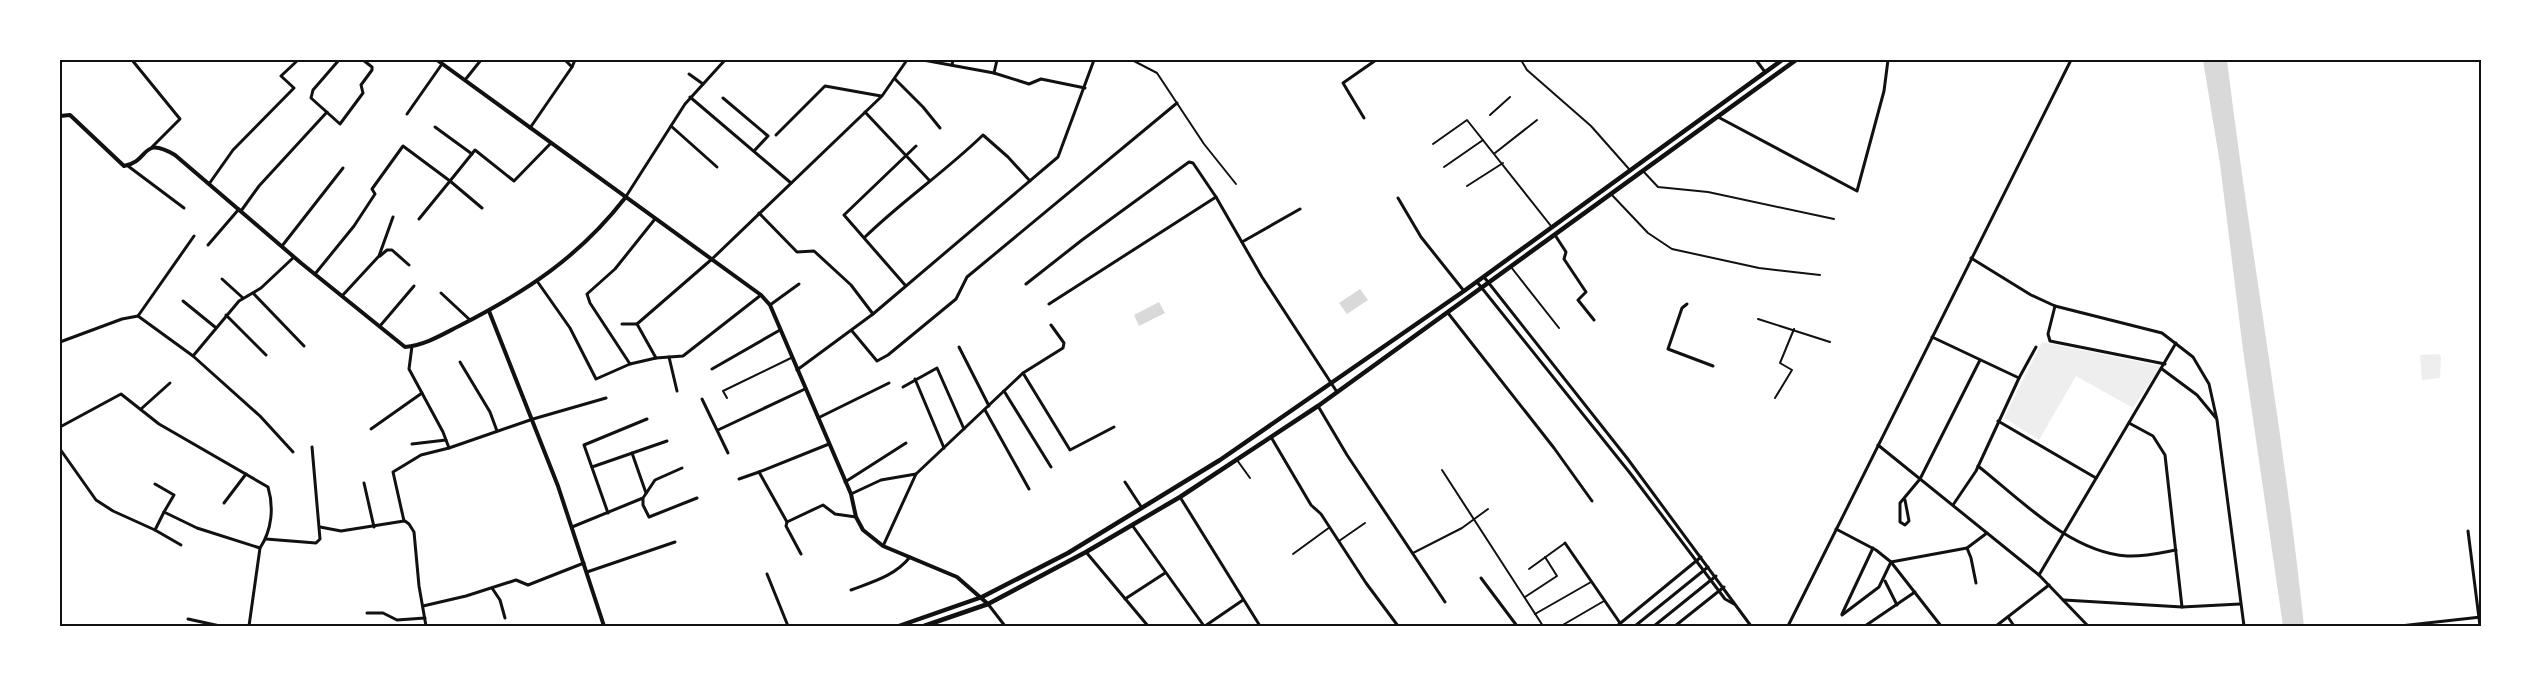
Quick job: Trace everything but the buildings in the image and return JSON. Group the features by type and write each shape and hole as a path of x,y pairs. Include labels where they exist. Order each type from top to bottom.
{"main road":[{"path":"899,626 982,597 1088,542 1220,460 1477,282 1782,60"},
{"path":"924,626 988,604 1086,552 1180,497 1318,406 1796,60"},
{"path":"1669,143 1674,148"}],"street":[{"path":"128,166 152,147 180,119 132,60"},
{"path":"209,184 233,150 294,88 281,76 298,60"},
{"path":"338,60 313,90 311,98 340,124 363,93 361,85 372,68 363,60"},
{"path":"437,60 761,295 770,305 851,494 856,517 863,530 883,546 911,556 957,578 982,597 1005,626"},
{"path":"465,80 482,60"},
{"path":"565,60 572,67"},
{"path":"530,128 575,60"},
{"path":"152,147 159,146 175,155 294,257 405,347 419,346 489,311 538,281 575,254 606,222 625,198 690,97 725,60"},
{"path":"622,324 637,324 712,259 882,96 907,60"},
{"path":"923,60 994,73 1029,84 1041,79 1085,88"},
{"path":"952,65 953,60"},
{"path":"994,73 997,60"},
{"path":"797,370 873,314 1058,157 1094,60"},
{"path":"1364,118 1343,83 1376,60"},
{"path":"1756,60 1765,72"},
{"path":"1718,117 1857,191 1884,91 1888,60"},
{"path":"1788,626 2071,60"},
{"path":"407,114 442,64"},
{"path":"689,74 702,84"},
{"path":"895,79 923,107 940,128"},
{"path":"776,135 825,86 882,96"},
{"path":"690,97 791,183"},
{"path":"723,98 768,136 754,151"},
{"path":"852,331 877,361 888,355 956,299 967,277 1177,103"},
{"path":"208,246 259,186 327,112"},
{"path":"865,112 929,180"},
{"path":"60,116 70,115 124,166 128,166 184,208"},
{"path":"671,126 717,167"},
{"path":"435,127 472,154"},
{"path":"865,237 929,180 962,156 983,135 1008,157 1030,181"},
{"path":"419,219 475,150 514,181 550,143"},
{"path":"315,274 354,226 375,194 372,189 402,146 450,181 482,208"},
{"path":"905,285 844,214 916,146"},
{"path":"1026,284 1090,234 1190,162 1216,197 1242,242 1337,392"},
{"path":"282,246 343,168"},
{"path":"1049,304 1216,197"},
{"path":"1398,198 1421,237 1464,291"},
{"path":"1242,242 1300,209"},
{"path":"760,213 797,252 814,251 851,285 873,314"},
{"path":"379,256 393,216"},
{"path":"630,364 594,309 588,294 616,269 655,219"},
{"path":"1555,235 1566,252 1564,259 1586,292 1578,300 1594,320"},
{"path":"60,342 122,319 138,316 194,236"},
{"path":"342,296 379,256 387,250 392,250 409,265"},
{"path":"193,356 226,315 244,298 267,283 294,257"},
{"path":"1971,258 2031,295 2055,306 2162,333 2193,357 2209,384 2217,420 2244,626"},
{"path":"1484,277 1660,502 1751,626"},
{"path":"222,279 244,298"},
{"path":"538,281 570,328 596,379 630,364 656,358 683,356 761,295"},
{"path":"1477,282 1560,385 1725,600 1734,605"},
{"path":"770,305 799,284"},
{"path":"380,326 414,286"},
{"path":"253,293 304,346"},
{"path":"441,293 470,320"},
{"path":"183,301 216,327"},
{"path":"1687,304 1682,308 1668,349 1712,366"},
{"path":"2055,306 2048,334 2050,340 2165,364"},
{"path":"489,311 533,419 572,527 604,626"},
{"path":"1448,313 1592,501"},
{"path":"226,315 266,355"},
{"path":"138,316 193,356 260,416 293,452"},
{"path":"637,324 656,358"},
{"path":"883,546 916,474 1023,373 1063,348 1064,343 1051,325"},
{"path":"712,369 780,330"},
{"path":"1932,337 2019,378"},
{"path":"2039,575 2176,343"},
{"path":"412,346 409,370 449,448"},
{"path":"959,347 989,406"},
{"path":"1953,505 1978,466 1998,421 2036,347"},
{"path":"668,357 677,392"},
{"path":"1905,500 1910,521 1905,525 1900,522 1900,503 1905,500 1920,479 1980,360"},
{"path":"460,362 490,412 497,431"},
{"path":"903,386 937,368 964,429"},
{"path":"2162,369 2197,395 2217,420"},
{"path":"1023,373 1070,450 1114,428"},
{"path":"915,379 944,448"},
{"path":"1560,385 1566,381"},
{"path":"141,409 170,383"},
{"path":"818,419 889,383"},
{"path":"718,430 805,388"},
{"path":"1004,391 1051,467"},
{"path":"371,429 422,393"},
{"path":"60,427 121,394 159,424 268,487 272,501 266,539 260,548 249,626"},
{"path":"404,521 393,472 421,455 449,448 533,419 606,398"},
{"path":"702,399 728,452"},
{"path":"1318,406 1347,455 1445,602"},
{"path":"984,410 1029,488"},
{"path":"608,513 584,445 647,420"},
{"path":"1998,421 2096,478"},
{"path":"2129,423 2152,436 2165,455 2182,607"},
{"path":"1271,437 1312,505 1330,527 1398,626"},
{"path":"412,444 446,440"},
{"path":"592,467 667,441"},
{"path":"846,482 906,443"},
{"path":"739,479 829,444"},
{"path":"1878,445 2039,575 2088,626"},
{"path":"266,539 316,543 320,539 312,447"},
{"path":"60,449 96,500 113,511 155,530 181,545"},
{"path":"632,453 646,493"},
{"path":"1978,466 2063,535 2108,552 2125,556 2143,556 2176,550"},
{"path":"682,468 656,480 643,498 643,505 650,517 697,498"},
{"path":"759,472 787,522 786,526 801,554"},
{"path":"224,503 246,474"},
{"path":"851,494 881,480 916,474"},
{"path":"1125,482 1142,508"},
{"path":"364,483 374,526"},
{"path":"155,484 174,495 155,530"},
{"path":"1180,497 1260,626"},
{"path":"572,527 643,498"},
{"path":"1654,506 1660,502"},
{"path":"787,522 823,505 835,514 856,517"},
{"path":"164,512 197,528 260,548"},
{"path":"320,527 341,531 404,521 409,524 414,532 426,626"},
{"path":"1131,525 1204,626 1244,600"},
{"path":"1836,529 1873,548 1891,562 1941,626"},
{"path":"2468,530 2480,626"},
{"path":"1891,562 1967,548 1987,533"},
{"path":"587,572 676,542"},
{"path":"1565,543 1605,601 1618,625 1702,557"},
{"path":"1873,548 1842,615 1879,587 1891,562"},
{"path":"1967,548 1976,583"},
{"path":"1086,552 1148,626"},
{"path":"850,590 882,579 905,564 911,556"},
{"path":"423,606 516,580 528,585 584,563"},
{"path":"1635,626 1708,566"},
{"path":"1125,599 1165,572"},
{"path":"767,574 788,626"},
{"path":"1654,626 1716,576"},
{"path":"1482,578 1517,626"},
{"path":"1884,580 1897,605"},
{"path":"1996,626 2049,585"},
{"path":"1675,626 1724,587"},
{"path":"492,588 499,598 505,618"},
{"path":"1865,626 1915,592"},
{"path":"2063,600 2182,607 2240,604"},
{"path":"367,614 383,613 397,620 425,618"},
{"path":"2008,617 2014,626"},
{"path":"2400,626 2480,618"},
{"path":"188,619 220,626"}],"lane":[{"path":"1132,60 1157,73 1204,144 1236,184"},
{"path":"1521,60 1527,70 1591,126 1631,171"},
{"path":"1490,115 1510,97"},
{"path":"1433,144 1467,120 1503,163 1552,228"},
{"path":"1494,152 1538,120"},
{"path":"1444,167 1484,140"},
{"path":"1467,186 1503,163"},
{"path":"1643,170 1658,187 1708,192 1834,219"},
{"path":"1611,194 1648,233 1672,249 1759,268 1820,275"},
{"path":"1511,267 1559,328"},
{"path":"1758,319 1830,342"},
{"path":"1775,398 1792,370 1780,363 1794,330"},
{"path":"727,398 723,391 792,358"},
{"path":"1237,460 1250,478"},
{"path":"1442,470 1543,626"},
{"path":"1413,553 1462,528 1488,509"},
{"path":"1339,541 1364,523"},
{"path":"1293,554 1330,527"},
{"path":"1529,569 1565,543"},
{"path":"1525,597 1557,576 1545,557"},
{"path":"1535,614 1591,582"},
{"path":"1560,626 1605,601"}],"shaded area":[{"path":"2203,60 2227,60 2287,484 2304,626 2283,626 2243,350 2220,164"},
{"path":"1360,289 1368,300 1347,314 1339,303"},
{"path":"1159,302 1165,313 1139,326 1134,315"},
{"path":"2042,342 2161,366 2133,408 2076,376 2039,440 2004,418"},
{"path":"2439,354 2441,356 2440,378 2422,380 2420,355"}]}
